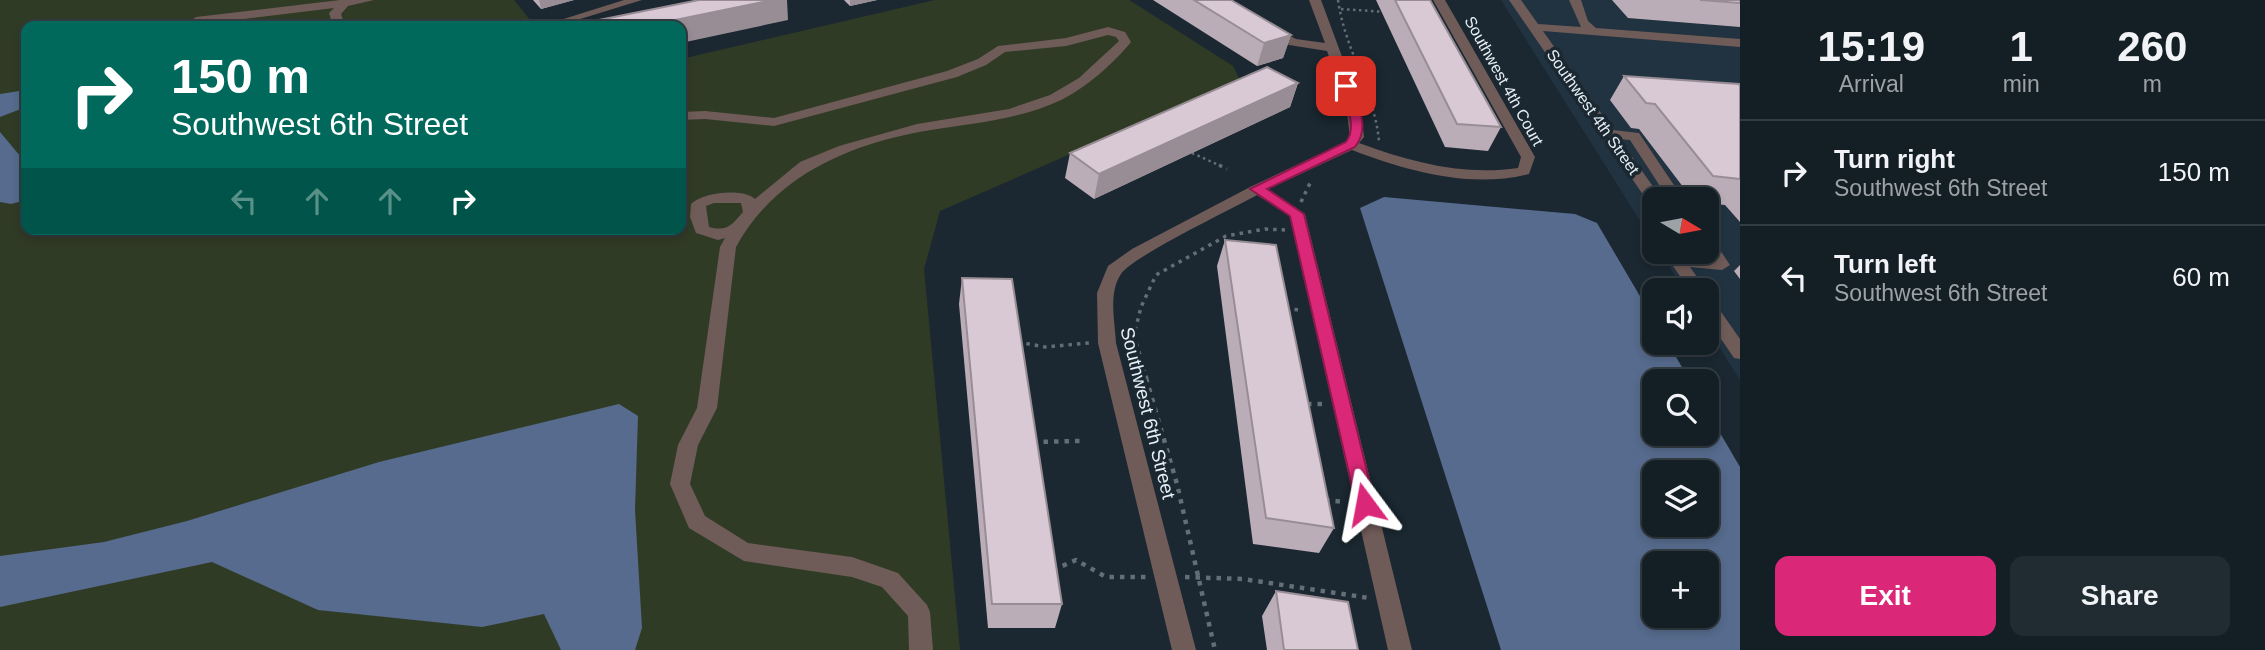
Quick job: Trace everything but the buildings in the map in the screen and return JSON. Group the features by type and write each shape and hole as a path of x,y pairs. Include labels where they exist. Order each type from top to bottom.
{"street":[{"path":"196,21 252,12 343,5 368,0"},
{"path":"563,21 636,0"},
{"name":"Southwest 4th Court","path":"1351,145 1387,159 1426,168 1502,176 1524,171 1528,157 1439,0"},
{"name":"Southwest 4th Street","path":"1515,0 1645,187"},
{"path":"1575,0 1583,22 1591,30"},
{"path":"1317,4 1357,122 1357,136 1351,145"},
{"path":"338,21 335,13 343,5"},
{"path":"1255,20 1293,42 1332,48"},
{"path":"1534,27 1740,43"},
{"path":"686,115 701,113 756,122 774,122 952,74 982,62 1002,49 1066,42 1108,31 1121,35 1125,42 1098,69 1055,98 975,120 928,127 817,159 791,175 751,213 735,231 728,247 707,408 688,445 680,484 697,522 744,552 852,567 890,580 919,612 921,650"},
{"path":"1606,134 1634,136 1668,187"},
{"name":"Southwest 6th Street","path":"1184,650 1107,343 1105,293 1114,270 1138,253 1256,189 1351,145"},
{"path":"1256,189 1297,214 1400,650"},
{"path":"735,231 718,235 702,230 698,217 699,204 711,198 748,199 751,213"},
{"path":"1719,322 1740,353"}],"path":[{"path":"1317,4 1391,13"},
{"path":"1192,153 1227,169"},
{"path":"1215,650 1177,484 1134,335 1141,307 1156,275 1226,236 1265,229 1300,231"},
{"path":"1282,310 1319,312"},
{"path":"1013,339 1033,348 1051,349 1071,344 1137,344"},
{"path":"1300,403 1329,404 1340,398"},
{"path":"1028,442 1080,442"},
{"path":"1319,499 1365,504"},
{"path":"1047,573 1067,561 1084,562 1102,576 1243,579 1388,600"}],"shaded area":[{"path":"1501,0 1740,0 1740,380 1719,347 1719,278 1676,278 1668,264 1719,264 1719,187 1642,187 1642,224"}],"green space":[{"path":"0,0 514,0 531,21 21,21 21,235 686,235 686,58 935,0 1129,0 1233,66 1240,80 940,211 924,269 960,650 0,650"}],"water":[{"path":"21,91 21,109 0,117 0,94"},
{"path":"0,132 21,157 21,201 11,204 0,202"},
{"path":"1384,197 1575,214 1597,223 1642,300 1642,355 1675,355 1683,369 1642,369 1642,446 1719,446 1719,431 1740,467 1740,650 1501,650 1360,208"},
{"path":"619,404 638,416 635,510 642,628 635,650 561,650 544,614 482,627 318,610 212,562 0,607 0,556 104,542 187,521 379,462"}],"route":[{"path":"1346,86 1357,122 1357,136 1351,145 1256,189 1297,214 1365,504"}]}
